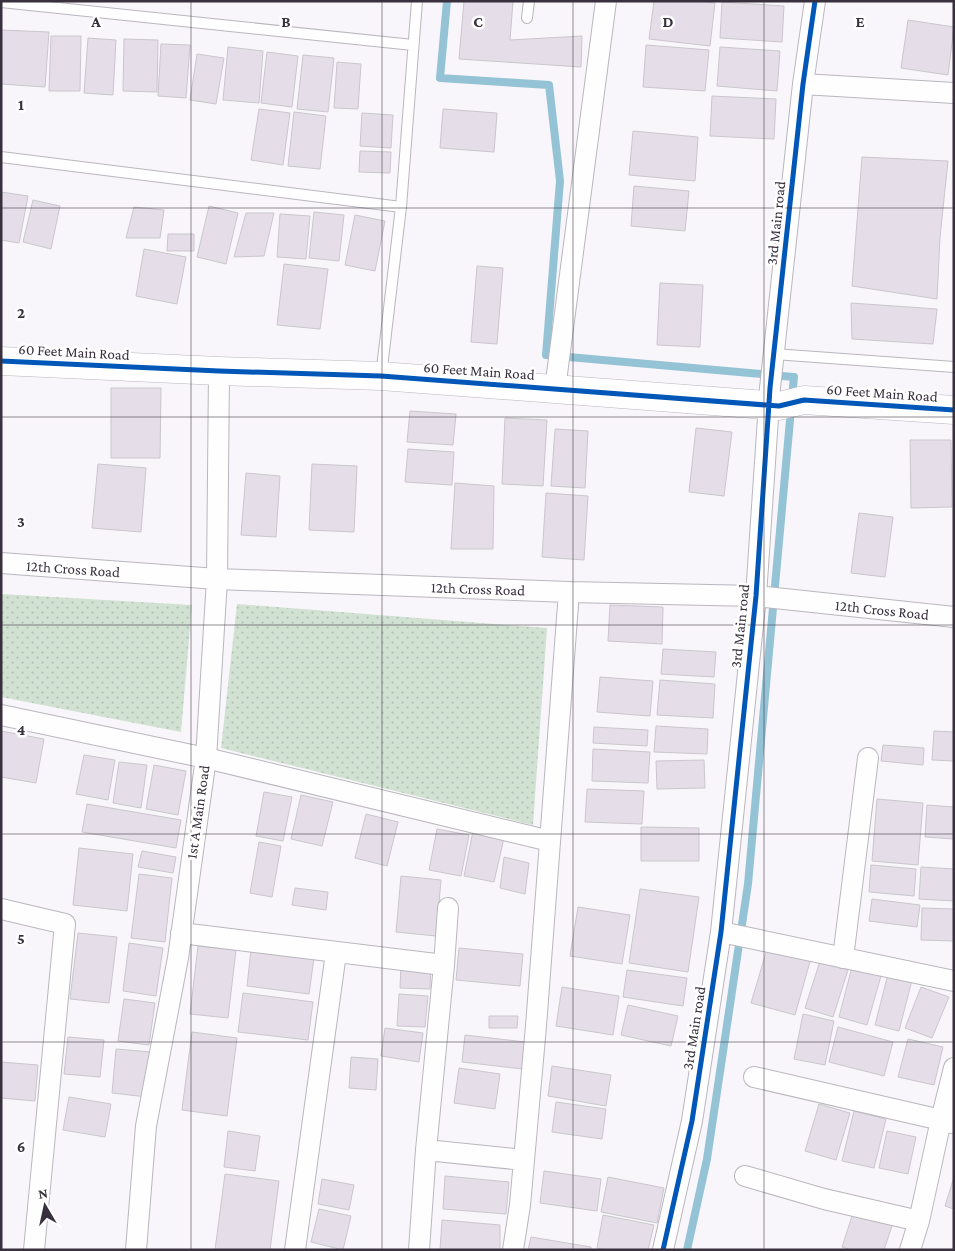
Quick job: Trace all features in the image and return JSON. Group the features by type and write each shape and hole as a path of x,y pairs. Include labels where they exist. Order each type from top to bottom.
{"street":[{"path":"556,379 606,1"},
{"name":"3rd Main road","path":"663,1250 692,1121 724,932 756,596 780,399 774,358 803,84 815,1"},
{"path":"803,84 954,93"},
{"name":"60 Feet Main Road","path":"1,361 219,371 556,379 780,399 954,410"},
{"name":"1st A Main Road","path":"136,1250 146,1126 178,958 206,758 217,579 219,371"},
{"name":"12th Cross Road","path":"1,563 217,579 569,592 756,596 954,617"},
{"path":"513,1250 520,1205 536,1026 569,592"},
{"path":"1,715 206,758 550,841"},
{"path":"843,958 868,758"},
{"path":"419,1250 448,908"},
{"path":"1,909 66,924 34,1250"},
{"path":"181,932 336,953 444,965"},
{"path":"724,932 954,981"},
{"path":"295,1250 336,953"},
{"path":"910,1250 947,1122 954,1068"},
{"path":"754,1077 947,1122"},
{"path":"426,1150 524,1160"},
{"path":"745,1176 824,1199 919,1221"}],"lane":[{"path":"381,376 402,207 416,1"},
{"path":"527,18 529,1"},
{"path":"1,2 413,46"},
{"path":"1,157 402,207"},
{"path":"774,358 954,366"}],"green space":[{"path":"1,594 192,605 181,732 1,697"},
{"path":"237,604 547,628 533,825 221,748"}],"building":[{"path":"464,1 513,1 510,40 582,36 581,67 459,59"},
{"path":"654,1 715,3 710,46 649,39"},
{"path":"722,2 784,6 782,42 720,38"},
{"path":"908,20 954,27 948,75 901,68"},
{"path":"1,30 49,32 45,87 1,84"},
{"path":"51,36 81,36 80,91 49,91"},
{"path":"88,38 116,40 113,95 84,93"},
{"path":"124,39 158,40 157,92 123,91"},
{"path":"161,44 190,45 186,98 158,96"},
{"path":"646,45 709,50 705,91 643,87"},
{"path":"228,47 263,51 259,103 223,100"},
{"path":"720,47 780,51 777,91 717,86"},
{"path":"267,52 298,56 292,107 261,103"},
{"path":"197,54 224,58 216,104 190,100"},
{"path":"303,55 334,58 328,112 297,109"},
{"path":"337,62 361,64 358,109 334,108"},
{"path":"712,96 776,99 774,139 710,136"},
{"path":"259,109 290,113 283,165 251,160"},
{"path":"443,109 497,113 494,152 440,148"},
{"path":"294,112 326,116 320,169 288,166"},
{"path":"362,113 393,115 391,148 360,146"},
{"path":"633,131 698,137 695,181 629,175"},
{"path":"360,151 391,152 390,173 359,172"},
{"path":"862,157 948,161 940,237 937,299 852,286"},
{"path":"634,186 689,191 685,231 631,226"},
{"path":"1,192 28,196 19,243 1,240"},
{"path":"33,200 60,206 51,249 23,242"},
{"path":"209,206 238,213 226,264 197,257"},
{"path":"134,207 164,210 160,238 126,238"},
{"path":"314,212 344,215 339,261 309,258"},
{"path":"246,213 274,213 264,256 234,257"},
{"path":"280,214 310,216 306,259 277,257"},
{"path":"355,215 385,221 375,271 345,265"},
{"path":"168,234 194,234 194,251 167,251"},
{"path":"144,249 186,257 177,304 136,296"},
{"path":"284,264 328,269 320,329 277,325"},
{"path":"477,266 503,268 497,344 471,342"},
{"path":"660,283 703,285 700,347 657,345"},
{"path":"851,303 937,309 933,344 852,339"},
{"path":"111,388 161,388 160,458 111,458"},
{"path":"410,411 456,414 453,445 407,442"},
{"path":"505,418 547,420 543,486 502,484"},
{"path":"696,428 732,432 724,496 689,492"},
{"path":"555,429 588,431 585,488 551,486"},
{"path":"910,440 951,440 952,507 911,508"},
{"path":"408,449 454,452 452,485 405,482"},
{"path":"98,464 146,468 141,532 92,528"},
{"path":"312,464 357,466 354,532 309,530"},
{"path":"246,473 280,476 276,537 241,535"},
{"path":"455,483 494,486 493,549 451,549"},
{"path":"546,493 588,496 584,560 542,557"},
{"path":"859,513 893,517 885,577 851,573"},
{"path":"610,605 663,607 662,644 608,641"},
{"path":"663,649 716,652 714,677 661,674"},
{"path":"600,677 653,681 650,716 597,712"},
{"path":"660,680 715,684 713,718 657,715"},
{"path":"656,726 708,729 707,754 654,752"},
{"path":"594,727 648,730 647,746 593,743"},
{"path":"1,731 44,739 36,783 1,777"},
{"path":"934,731 954,732 954,761 932,760"},
{"path":"883,745 924,748 923,765 881,761"},
{"path":"593,749 650,752 648,783 592,781"},
{"path":"84,755 115,760 108,800 76,794"},
{"path":"704,760 705,788 657,789 656,761"},
{"path":"119,762 147,765 141,808 113,803"},
{"path":"154,765 186,771 178,815 146,809"},
{"path":"587,789 644,791 642,824 585,822"},
{"path":"264,792 292,797 283,841 256,836"},
{"path":"301,795 333,802 322,846 291,839"},
{"path":"877,799 923,803 918,865 872,861"},
{"path":"87,804 181,820 176,848 82,832"},
{"path":"927,805 954,807 954,839 925,837"},
{"path":"366,814 398,822 387,866 355,858"},
{"path":"641,827 699,828 699,861 641,861"},
{"path":"437,829 469,835 461,876 429,870"},
{"path":"473,831 504,838 494,882 464,876"},
{"path":"259,842 281,846 272,897 250,893"},
{"path":"79,848 133,854 127,911 73,905"},
{"path":"142,851 176,857 173,873 138,867"},
{"path":"504,857 529,863 525,894 500,888"},
{"path":"871,865 916,869 914,896 869,892"},
{"path":"921,867 954,869 954,901 919,899"},
{"path":"139,874 172,878 165,942 131,938"},
{"path":"401,876 441,880 436,936 396,932"},
{"path":"295,888 328,892 326,910 292,905"},
{"path":"640,889 699,897 688,972 629,963"},
{"path":"872,899 920,905 917,927 869,921"},
{"path":"578,907 630,915 622,964 570,956"},
{"path":"922,908 954,909 954,941 921,940"},
{"path":"78,933 117,937 109,1003 70,999"},
{"path":"129,943 163,948 156,996 123,991"},
{"path":"198,946 236,950 228,1018 190,1014"},
{"path":"768,946 811,958 795,1015 751,1003"},
{"path":"459,948 523,954 520,986 456,980"},
{"path":"251,950 314,958 309,994 247,986"},
{"path":"820,961 848,970 833,1017 805,1008"},
{"path":"401,963 431,964 430,989 400,988"},
{"path":"852,967 881,976 867,1025 839,1017"},
{"path":"627,970 687,978 683,1006 623,997"},
{"path":"888,974 912,980 899,1031 875,1025"},
{"path":"562,987 619,996 613,1035 556,1026"},
{"path":"921,987 949,997 932,1038 905,1028"},
{"path":"243,993 313,1002 308,1040 238,1032"},
{"path":"399,994 428,996 425,1027 397,1026"},
{"path":"124,999 155,1003 149,1045 118,1041"},
{"path":"628,1005 678,1016 671,1046 621,1035"},
{"path":"803,1014 834,1021 825,1065 794,1059"},
{"path":"489,1016 518,1016 517,1028 489,1028"},
{"path":"838,1027 893,1042 884,1076 829,1062"},
{"path":"385,1028 423,1033 419,1062 381,1056"},
{"path":"192,1032 237,1038 227,1116 182,1110"},
{"path":"465,1035 525,1042 522,1069 462,1062"},
{"path":"68,1037 104,1040 100,1077 64,1074"},
{"path":"908,1039 943,1047 934,1085 898,1077"},
{"path":"116,1049 151,1052 147,1097 112,1093"},
{"path":"351,1057 378,1059 376,1090 349,1088"},
{"path":"1,1062 38,1065 35,1101 1,1098"},
{"path":"552,1066 611,1075 606,1106 548,1096"},
{"path":"459,1068 500,1074 495,1109 454,1103"},
{"path":"69,1097 111,1104 105,1137 63,1130"},
{"path":"556,1102 606,1109 602,1139 552,1132"},
{"path":"819,1104 850,1113 836,1160 805,1151"},
{"path":"854,1111 886,1119 874,1168 842,1161"},
{"path":"228,1131 260,1136 255,1171 224,1167"},
{"path":"887,1131 916,1137 908,1174 879,1168"},
{"path":"544,1171 601,1179 597,1211 540,1203"},
{"path":"225,1174 279,1181 270,1250 215,1250"},
{"path":"445,1176 509,1182 506,1214 443,1209"},
{"path":"608,1177 664,1188 657,1223 601,1212"},
{"path":"954,1177 954,1209 945,1206"},
{"path":"322,1179 354,1185 349,1210 318,1204"},
{"path":"319,1209 351,1216 343,1250 311,1242"},
{"path":"854,1210 893,1223 884,1250 852,1250 842,1247"},
{"path":"603,1215 654,1225 648,1250 606,1250 597,1248"},
{"path":"442,1220 500,1225 500,1250 440,1250"},
{"path":"531,1237 591,1247 591,1250 528,1250"}],"waterway":[{"path":"447,1 440,78 549,85 560,181 546,355 794,377 792,397"},
{"path":"687,1250 707,1159 748,884 791,409"}],"cycle path":[{"path":"663,1250 692,1121 721,932 756,596 770,388 803,84 815,1"},
{"path":"1,361 381,376 779,406 804,400 954,410"}]}
